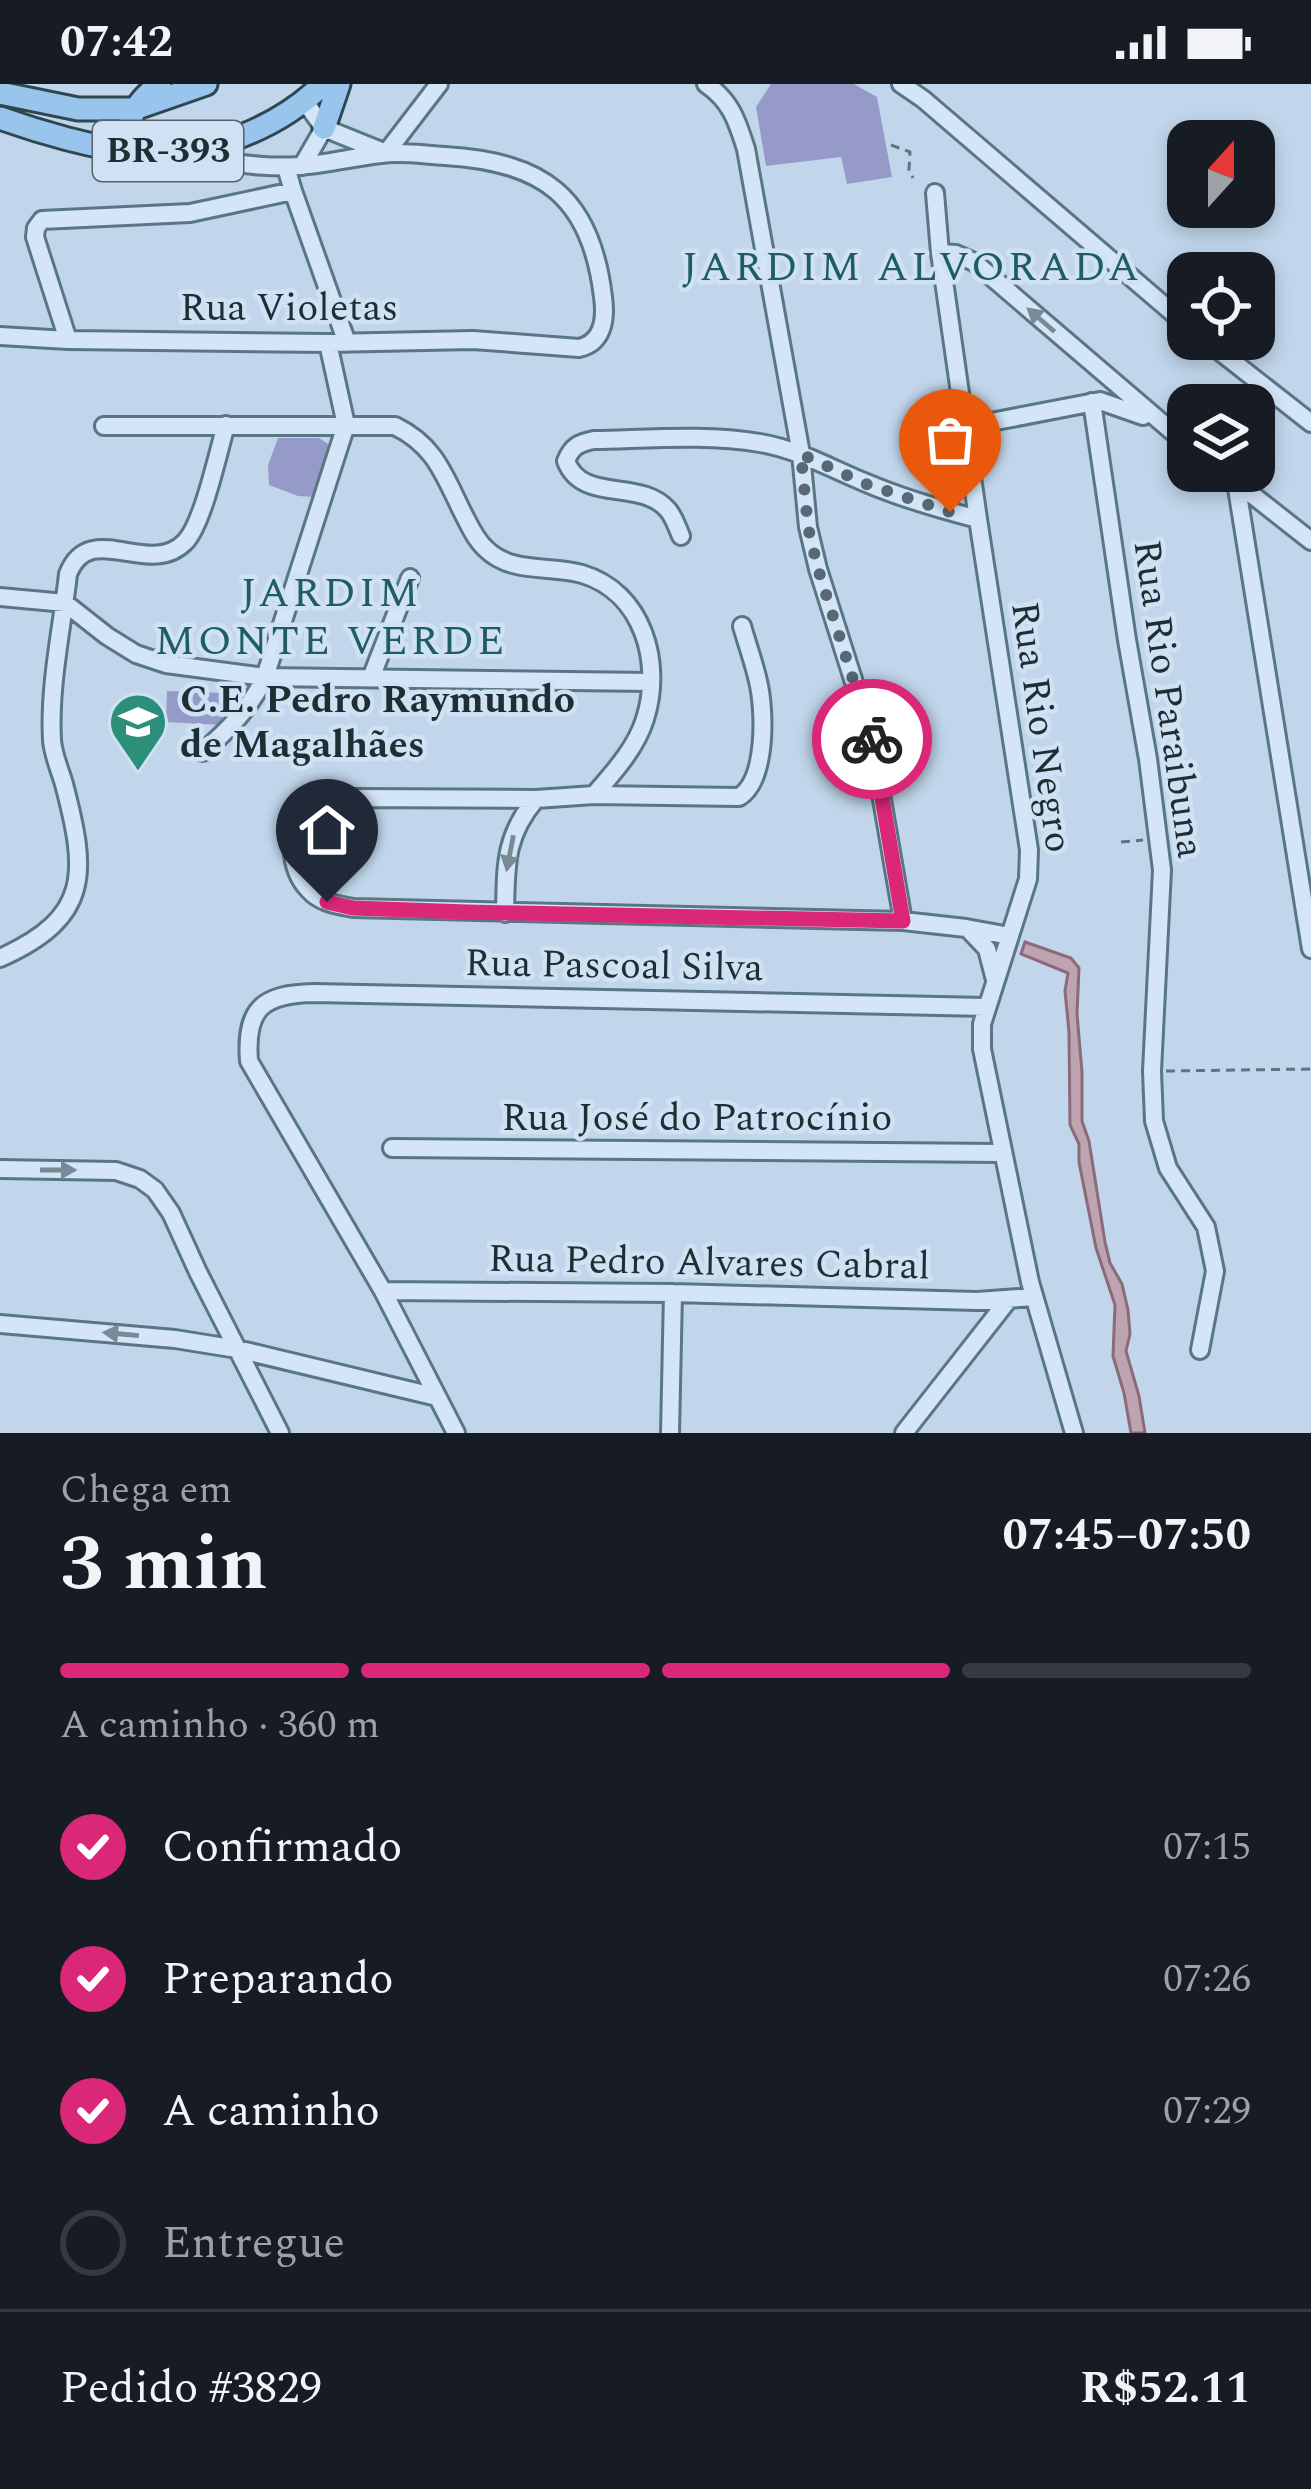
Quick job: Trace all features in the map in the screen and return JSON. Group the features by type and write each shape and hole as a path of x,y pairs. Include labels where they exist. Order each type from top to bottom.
{"main road":[{"path":"138,153 129,134 134,110 160,84"},
{"name":"BR-393","path":"0,93 78,109 134,110 206,84"},
{"name":"BR-393","path":"0,118 138,153 193,149 229,141 265,125 300,93 323,84"},
{"path":"324,128 339,84"}],"street":[{"path":"138,153 294,166 386,153 439,84"},
{"path":"706,84 735,113 746,149 801,454 808,527 871,736 903,921"},
{"path":"901,84 1167,308"},
{"path":"300,93 324,128 386,153"},
{"path":"203,752 254,700 265,677 346,425 338,343 292,191 294,166 324,128"},
{"name":"Rua Violetas","path":"0,336 590,345 600,333 604,308 599,265 583,220 555,189 522,169 481,158 386,153"},
{"path":"68,340 37,246 36,228 42,220 190,213 292,191"},
{"name":"Rua Rio Negro","path":"934,193 978,520 1030,850 1028,879 986,1007 982,1048 1034,1297 1074,1433"},
{"path":"940,253 974,262 1167,429"},
{"path":"1231,360 1311,423"},
{"name":"Rua Rio Paraibuna","path":"1096,366 1106,387 1096,401 1162,871 1154,1121 1168,1168 1206,1227 1215,1271 1200,1351"},
{"path":"965,427 1096,401 1160,424"},
{"path":"0,958 45,932 63,916 76,893 76,831 52,748 51,713 68,574 74,559 84,551 104,548 150,555 171,552 186,541 226,425"},
{"path":"104,426 395,425 417,436 436,460 481,546 498,560 583,574 610,586 632,609 646,634 651,682 645,719 624,760 594,794"},
{"path":"681,536 672,513 660,502 585,483 571,474 566,461 570,450 580,443 712,438 763,443 923,505 978,520"},
{"path":"1232,492 1311,949"},
{"path":"1249,492 1311,541"},
{"path":"371,678 410,578"},
{"path":"0,597 64,603 136,654 166,664 265,677 651,682"},
{"path":"742,626 762,709 756,778 739,797 594,794 330,801 309,812 296,829 292,847 297,872 309,891 327,902 353,908 903,921 1010,936"},
{"path":"505,913 511,840 520,818 536,799"},
{"path":"966,928 987,950 995,981"},
{"name":"Rua Pascoal Silva","path":"383,1291 249,1061 251,1020 263,1003 300,993 986,1007"},
{"name":"Rua José do Patrocínio","path":"392,1148 1002,1153"},
{"path":"0,1169 116,1171 155,1190 280,1433"},
{"path":"383,1291 456,1433"},
{"name":"Rua Pedro Alvares Cabral","path":"383,1291 1034,1297"},
{"path":"670,1433 673,1293"},
{"path":"904,1433 1009,1299"},
{"path":"0,1324 237,1349 437,1397"}],"path":[{"path":"891,145 910,152 913,178"},
{"path":"1120,842 1158,838"},
{"path":"1152,1071 1311,1069"}],"shaded area":[{"path":"771,84 854,84 877,97 892,177 847,184 841,157 766,166 756,107"},
{"path":"278,438 319,438 331,446 315,497 269,485 268,465"},
{"path":"167,691 224,693 222,725 166,722"},
{"path":"1025,942 1071,958 1079,968 1082,1121 1110,1263 1122,1284 1128,1310 1126,1351 1145,1433 1131,1433 1113,1356 1115,1305 1096,1248 1079,1144 1070,1125 1068,973 1021,954"}],"way so far":[{"path":"872,739 818,569 808,527 801,454 866,484 950,512"}],"place":[{"name":"C.E. Pedro Raymundo de Magalhães","path":"138,773"}],"district":[{"name":"JARDIM ALVORADA","path":"912,267"},
{"name":"JARDIM MONTE VERDE","path":"331,617"}],"route":[{"path":"327,902 353,908 467,912 903,921 872,739"}]}
